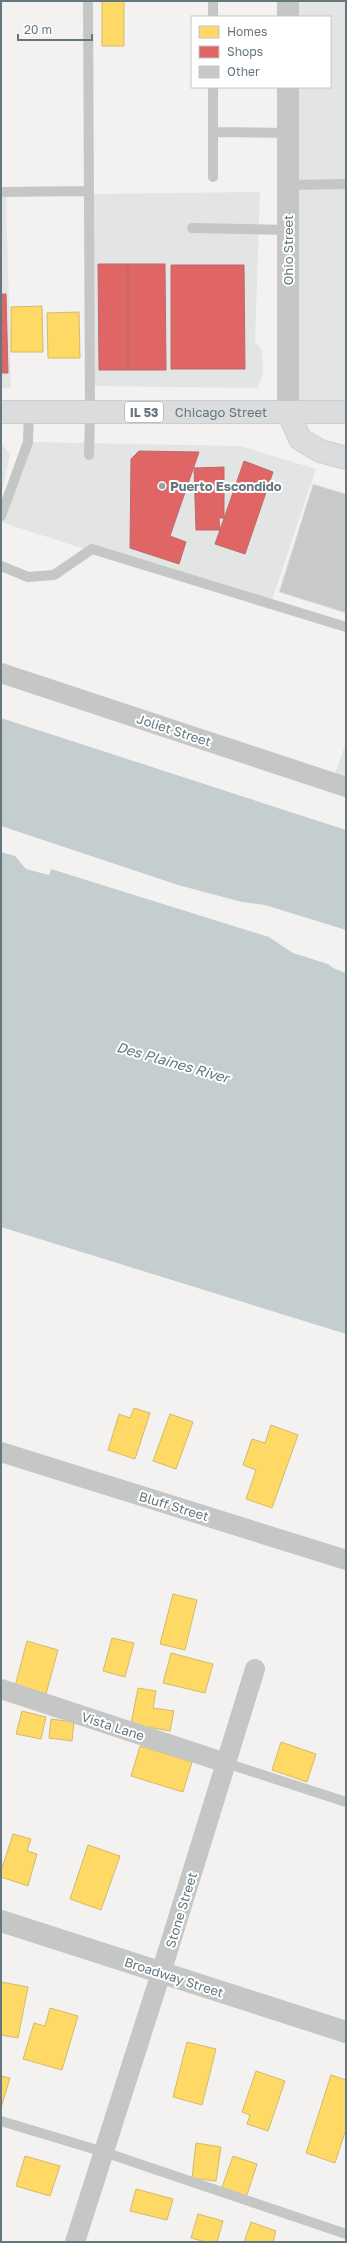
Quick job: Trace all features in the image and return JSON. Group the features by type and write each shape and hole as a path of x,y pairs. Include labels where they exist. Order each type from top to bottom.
{"main road":[{"name":"Chicago Street","path":"1,412 346,412"},
{"path":"288,412 300,439 320,451 346,458"}],"street":[{"path":"288,1 288,16"},
{"name":"Ohio Street","path":"288,88 288,412"},
{"name":"Joliet Street","path":"1,674 346,787"},
{"name":"Bluff Street","path":"1,1452 346,1560"},
{"name":"Stone Street","path":"75,2242 161,1973 255,1669"},
{"name":"Vista Lane","path":"1,1689 226,1763"},
{"name":"Broadway Street","path":"1,1921 346,2032"}],"lane":[{"path":"88,1 89,455"},
{"path":"213,1 213,16"},
{"path":"213,177 214,88"},
{"path":"214,132 288,133"},
{"path":"288,184 346,184"},
{"path":"1,192 89,191"},
{"path":"192,228 288,230"},
{"path":"1,516 28,442 29,411"},
{"path":"1,566 28,577 54,575 92,549 346,627"},
{"path":"226,1763 346,1802"},
{"path":"1,2121 104,2152 346,2234"}],"shaded area":[{"path":"290,1 346,1 346,410 289,411 290,88 331,88 331,16 290,16"},
{"path":"260,192 255,342 262,350 263,375 257,388 88,386 87,194"},
{"path":"1,195 6,195 11,388 1,388"},
{"path":"30,442 240,446 316,469 269,609 1,522"},
{"path":"1,443 10,454 1,496"},
{"path":"346,742 346,784 333,780"}],"water":[{"path":"1,718 346,830 346,930 265,905 242,902 178,885 1,826"},
{"name":"Des Plaines River","path":"1,852 15,856 26,869 49,875 51,869 269,937 293,953 328,964 333,968 346,973 346,1334 1,1227"}],"building: Homes":[{"path":"102,1 124,1 124,46 102,46"},
{"path":"42,306 43,352 11,352 11,307"},
{"path":"79,312 80,358 48,358 47,313"},
{"path":"134,1408 150,1413 135,1459 108,1450 119,1414 130,1418"},
{"path":"170,1414 193,1422 176,1469 153,1461"},
{"path":"271,1425 298,1435 272,1508 246,1499 256,1470 243,1465 252,1439 265,1443"},
{"path":"173,1594 197,1600 185,1650 160,1644"},
{"path":"112,1638 134,1643 125,1677 103,1671"},
{"path":"27,1641 58,1650 46,1694 15,1686"},
{"path":"171,1653 213,1664 205,1693 163,1683"},
{"path":"138,1688 156,1691 153,1708 174,1711 170,1731 131,1724"},
{"path":"22,1711 46,1717 41,1739 16,1734"},
{"path":"51,1719 74,1722 72,1741 49,1738"},
{"path":"281,1742 316,1754 307,1782 272,1770"},
{"path":"140,1746 192,1762 183,1792 131,1776"},
{"path":"13,1834 31,1839 27,1851 37,1854 28,1886 1,1877 1,1871"},
{"path":"88,1845 120,1856 101,1910 70,1899"},
{"path":"1,1982 28,1987 18,2038 1,2035"},
{"path":"50,2008 78,2016 62,2070 23,2059 34,2023 45,2026"},
{"path":"187,2042 216,2049 202,2105 173,2097"},
{"path":"256,2071 285,2081 268,2131 247,2124 250,2115 242,2112"},
{"path":"331,2075 346,2080 346,2129 335,2163 306,2153"},
{"path":"1,2076 10,2078 1,2108"},
{"path":"196,2143 221,2147 216,2181 192,2178"},
{"path":"25,2156 60,2166 50,2196 16,2186"},
{"path":"233,2156 257,2164 246,2198 221,2190"},
{"path":"136,2189 173,2199 167,2220 130,2211"},
{"path":"198,2214 223,2221 217,2242 206,2242 191,2238"},
{"path":"251,2222 276,2231 273,2242 244,2242"}],"building: Shops":[{"path":"98,264 128,264 128,370 99,370"},
{"path":"128,264 165,264 166,370 128,370"},
{"path":"171,265 244,265 245,369 171,369"},
{"path":"1,294 6,294 8,373 1,373"},
{"path":"139,451 199,452 170,536 186,542 179,564 130,548 131,459"},
{"path":"244,461 273,472 245,554 215,544"},
{"path":"224,467 224,518 219,518 220,530 196,530 194,468"}],"building: Other":[{"path":"313,484 346,494 346,613 279,592"}],"place":[{"name":"Puerto Escondido","path":"162,486"}]}
